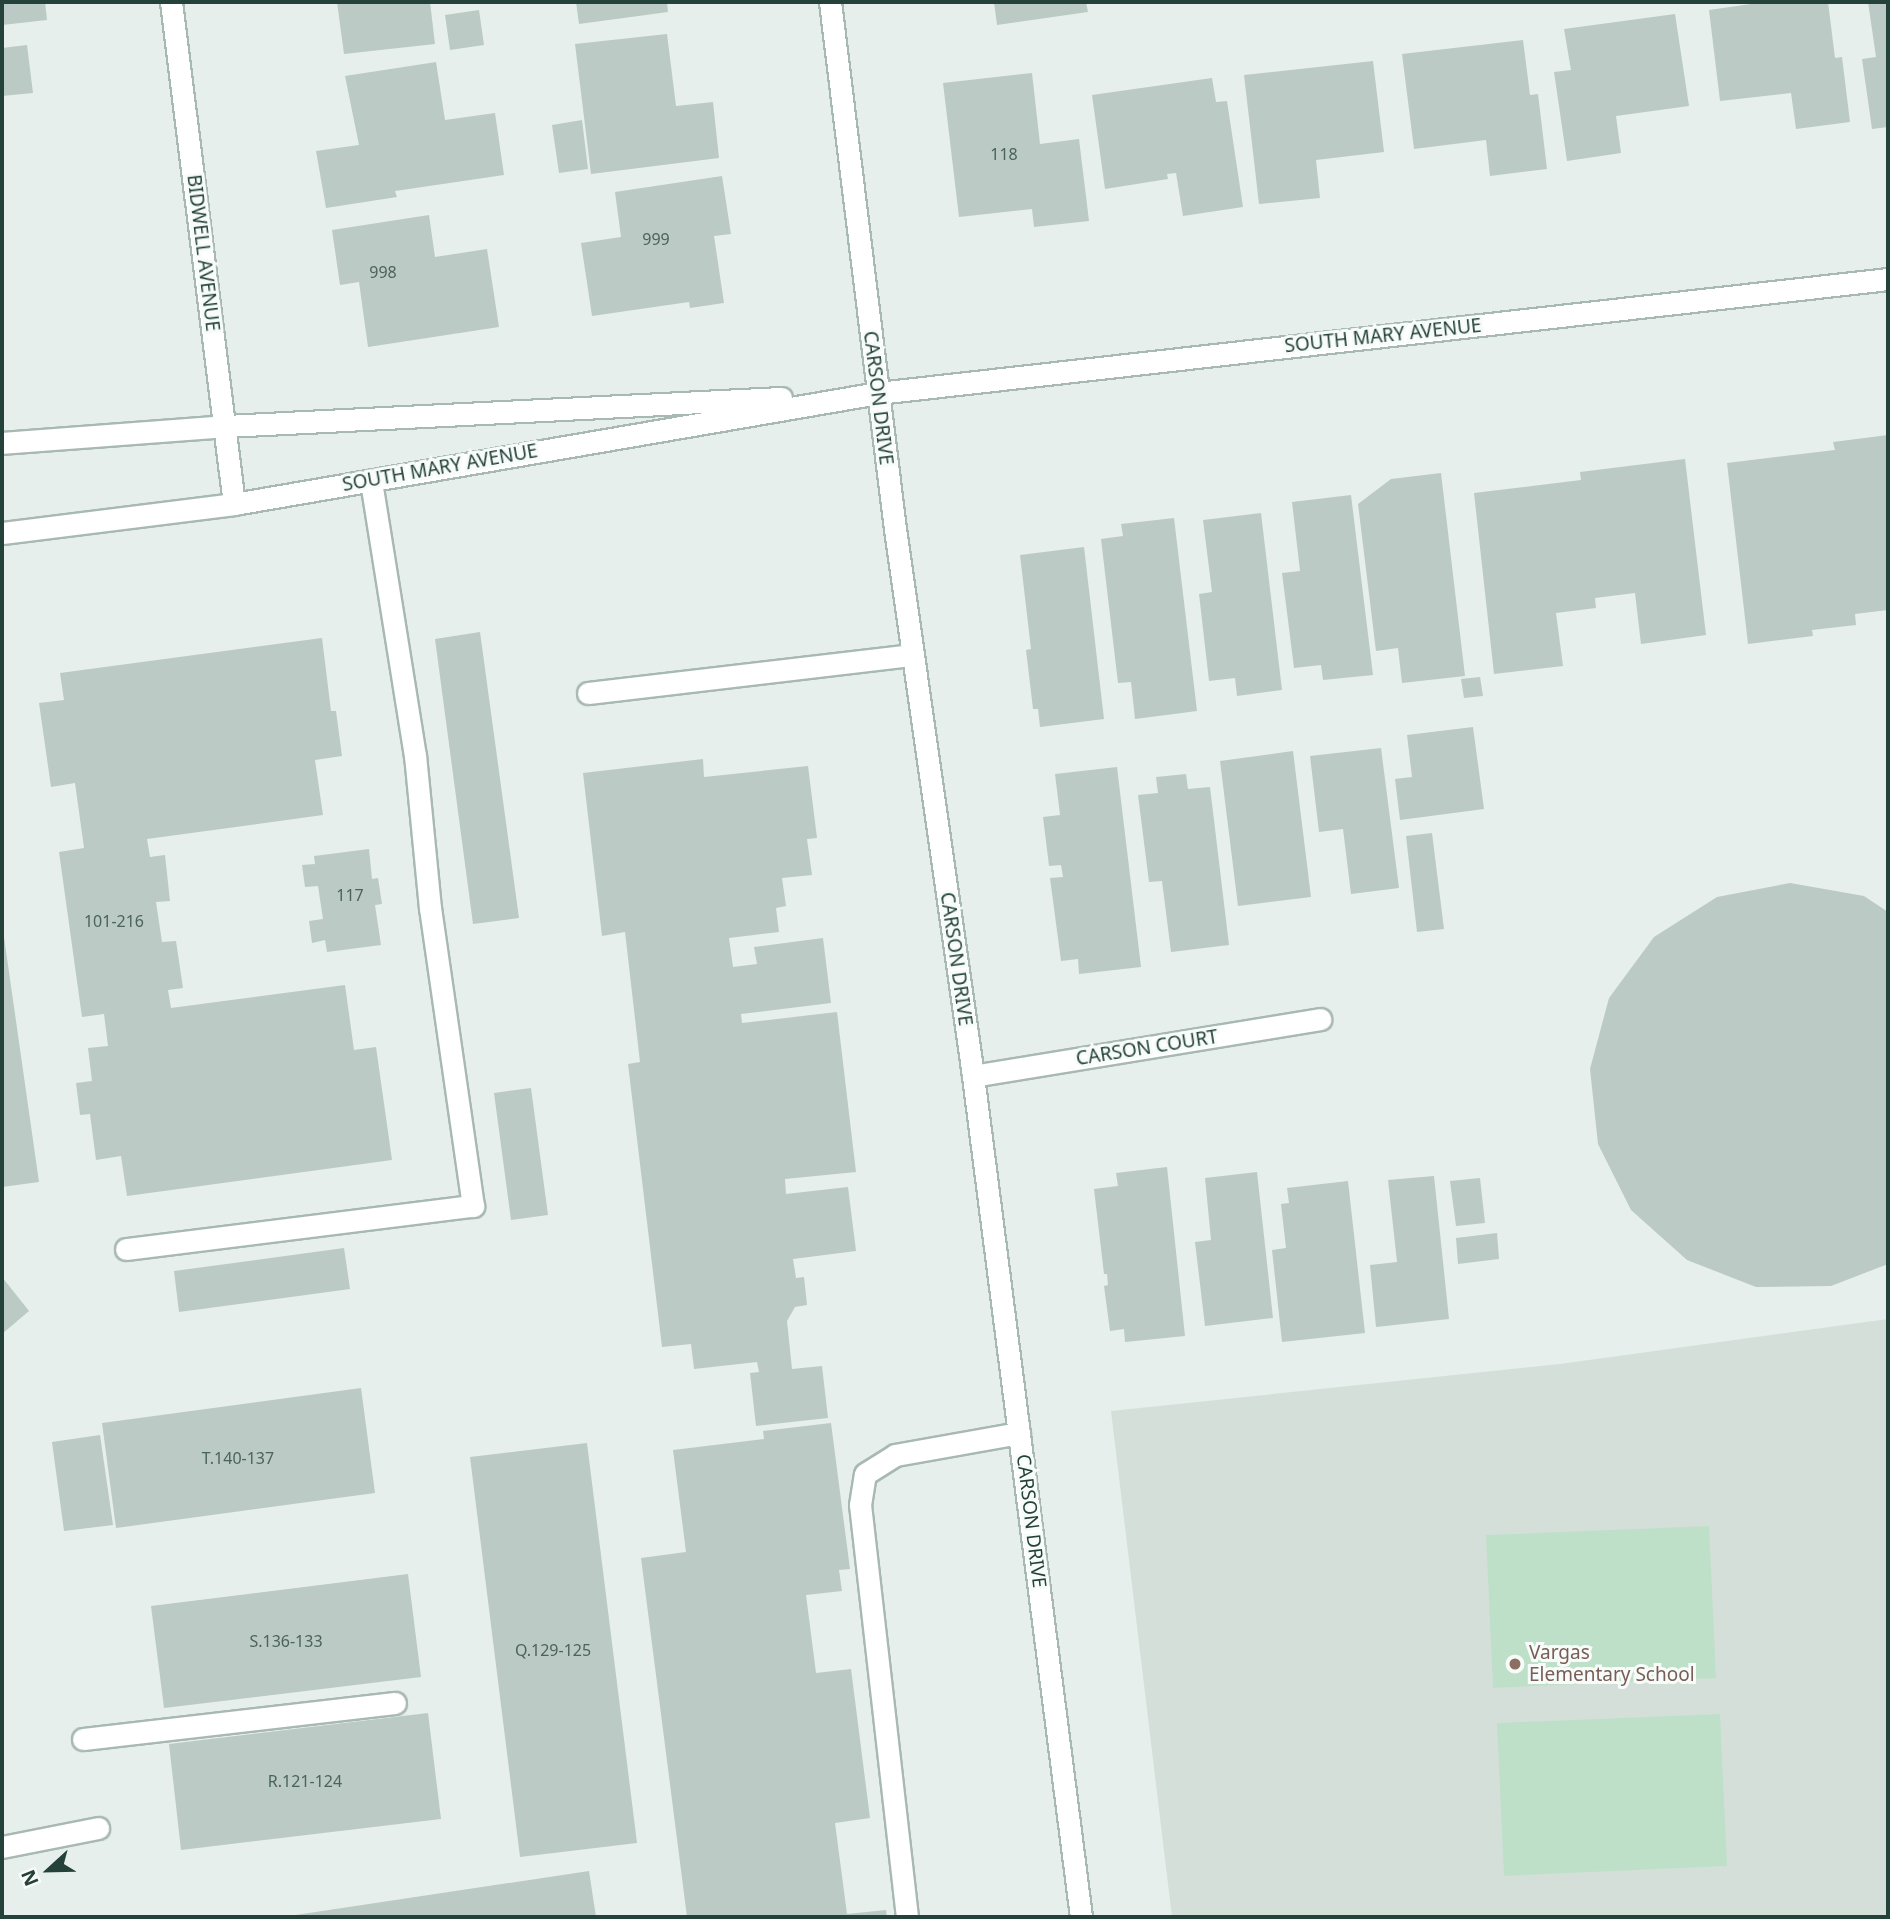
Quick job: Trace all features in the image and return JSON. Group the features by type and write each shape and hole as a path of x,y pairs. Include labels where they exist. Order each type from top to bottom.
{"street":[{"name":"BIDWELL AVENUE","path":"171,2 234,504"},
{"name":"CARSON DRIVE","path":"831,2 878,393 973,1076 1081,1917"},
{"name":"SOUTH MARY AVENUE","path":"2,533 234,504 878,393 1888,279"},
{"name":"SOUTH MARY AVENUE","path":"2,443 226,426 878,393"},
{"path":"126,1249 472,1206 430,908 415,756 371,480"},
{"path":"588,693 913,655"},
{"name":"CARSON COURT","path":"973,1076 1320,1019"},
{"path":"907,1917 860,1505 866,1474 895,1455 1019,1433"},
{"path":"83,1739 395,1703"},
{"path":"2,1847 98,1828"}],"shaded area":[{"name":"Vargas Elementary School","path":"1888,1319 1888,1917 1172,1917 1111,1411 1560,1364"}],"green space":[{"path":"1709,1526 1716,1678 1493,1688 1486,1535"},
{"path":"1720,1714 1727,1866 1504,1876 1497,1723"}],"building":[{"path":"2,2 45,2 47,20 2,25"},
{"path":"337,2 430,2 435,44 344,54"},
{"path":"576,2 667,2 668,12 579,24"},
{"path":"994,2 1086,2 1088,12 997,25"},
{"path":"1765,2 1828,2 1835,58 1842,57 1850,122 1796,129 1791,93 1720,101 1709,10"},
{"path":"1868,2 1888,2 1888,127 1872,129 1862,59 1876,57"},
{"path":"479,10 484,45 450,50 445,15"},
{"path":"1675,14 1689,106 1616,116 1621,153 1567,161 1554,72 1571,70 1564,29"},
{"path":"667,34 676,106 713,102 719,158 591,174 575,44"},
{"path":"1523,40 1530,95 1538,94 1547,169 1490,176 1486,140 1414,149 1402,54"},
{"path":"27,45 33,93 2,96 2,48"},
{"path":"1373,61 1384,152 1316,160 1320,198 1259,204 1244,75"},
{"path":"436,62 445,120 495,113 504,175 395,191 397,197 326,208 316,151 359,145 345,76"},
{"path":"1032,73 1040,144 1079,139 1089,221 1034,227 1032,209 959,217 943,83"},
{"path":"1212,78 1216,102 1227,101 1243,207 1183,216 1176,173 1167,174 1168,179 1105,189 1092,95"},
{"path":"582,120 588,169 559,173 552,125"},
{"path":"722,176 731,234 714,236 724,303 690,308 689,302 592,316 581,243 621,237 615,192"},
{"path":"429,215 435,257 487,249 499,327 368,347 359,282 340,285 332,230"},
{"path":"1888,435 1888,610 1855,614 1856,625 1812,630 1813,636 1748,644 1727,463 1835,450 1833,442"},
{"path":"1685,459 1706,635 1641,644 1635,593 1595,598 1596,608 1556,613 1563,666 1494,674 1474,493 1581,480 1580,472"},
{"path":"1441,473 1465,676 1402,683 1398,648 1376,651 1358,504 1391,479"},
{"path":"1351,495 1373,675 1323,680 1321,665 1294,668 1282,573 1300,571 1292,502"},
{"path":"1261,513 1282,690 1237,696 1235,678 1209,681 1199,594 1212,592 1203,520"},
{"path":"1174,518 1197,711 1135,719 1131,682 1118,683 1101,539 1123,536 1121,524"},
{"path":"1084,547 1104,719 1040,727 1038,709 1033,709 1026,650 1031,649 1020,555"},
{"path":"480,632 519,918 473,924 435,639"},
{"path":"322,638 331,711 336,711 342,756 315,760 323,815 147,839 150,857 165,855 170,901 156,902 162,942 176,941 183,988 168,990 171,1008 345,985 354,1050 376,1047 392,1160 127,1196 121,1156 96,1160 90,1114 80,1115 76,1083 92,1081 88,1048 108,1046 104,1014 82,1017 59,852 84,848 75,783 51,787 39,703 64,700 60,673"},
{"path":"1480,677 1483,696 1464,698 1461,679"},
{"path":"1473,727 1484,809 1400,820 1395,779 1412,777 1407,735"},
{"path":"1381,748 1399,888 1351,894 1343,829 1319,832 1310,756"},
{"path":"1293,751 1311,897 1238,906 1220,761"},
{"path":"703,759 704,777 808,766 817,838 807,839 812,875 782,878 786,906 776,908 779,932 729,938 733,967 757,964 754,947 823,938 831,1003 741,1014 742,1023 837,1012 856,1172 785,1179 786,1194 848,1187 856,1251 793,1259 796,1278 804,1277 807,1305 795,1307 787,1321 792,1369 822,1366 828,1418 756,1426 750,1373 759,1372 757,1362 694,1369 691,1344 662,1347 628,1064 640,1062 625,932 602,936 583,773"},
{"path":"1117,767 1141,967 1079,974 1078,959 1061,961 1050,878 1063,877 1061,865 1049,866 1043,817 1060,815 1055,774"},
{"path":"1186,774 1188,789 1210,787 1229,945 1171,952 1162,881 1149,882 1138,795 1158,793 1156,777"},
{"path":"1432,833 1444,929 1417,932 1406,836"},
{"path":"369,849 372,879 378,878 382,904 375,905 381,945 327,952 325,940 312,943 309,921 323,919 318,886 305,887 302,865 315,864 314,856"},
{"path":"1790,883 1864,896 1888,912 1888,1264 1831,1286 1756,1287 1687,1260 1631,1210 1598,1144 1590,1069 1609,998 1654,937 1717,897"},
{"path":"2,923 39,1182 2,1187"},
{"path":"531,1088 548,1215 511,1220 494,1093"},
{"path":"1167,1167 1185,1336 1125,1342 1124,1329 1110,1331 1104,1286 1108,1285 1107,1274 1104,1274 1094,1189 1118,1186 1116,1173"},
{"path":"1257,1172 1273,1318 1205,1326 1195,1242 1211,1240 1205,1178"},
{"path":"1434,1176 1449,1319 1376,1327 1370,1265 1397,1262 1388,1180"},
{"path":"1480,1178 1485,1223 1456,1226 1450,1181"},
{"path":"1348,1181 1365,1333 1282,1342 1272,1250 1286,1248 1281,1204 1289,1203 1287,1188"},
{"path":"1497,1233 1499,1259 1458,1264 1456,1238"},
{"path":"344,1248 350,1289 179,1312 174,1271"},
{"path":"2,1277 29,1311 2,1334"},
{"path":"361,1388 375,1493 116,1528 102,1423"},
{"path":"831,1423 850,1569 839,1570 842,1591 806,1595 816,1673 851,1669 870,1818 835,1823 847,1914 886,1910 887,1917 687,1917 641,1558 686,1552 673,1450 764,1439 763,1431"},
{"path":"100,1435 113,1525 64,1531 52,1442"},
{"path":"587,1443 637,1843 520,1857 470,1457"},
{"path":"408,1574 421,1677 164,1708 151,1606"},
{"path":"428,1713 441,1819 181,1850 169,1744"},
{"path":"589,1871 596,1917 289,1916"}],"place":[{"name":"Vargas Elementary School","path":"1515,1664"}]}
